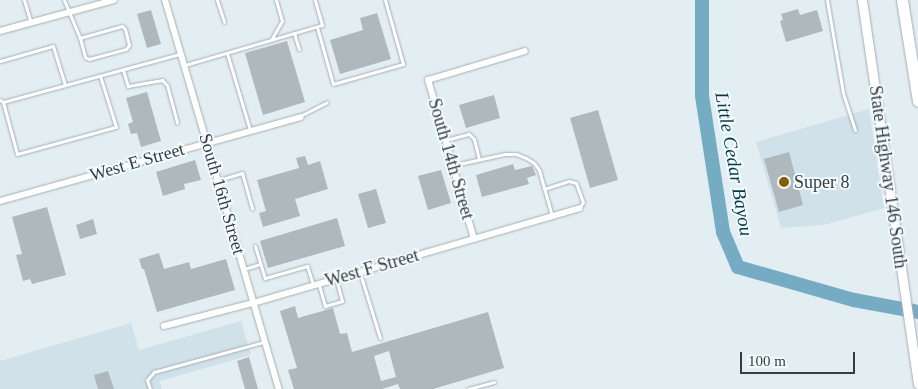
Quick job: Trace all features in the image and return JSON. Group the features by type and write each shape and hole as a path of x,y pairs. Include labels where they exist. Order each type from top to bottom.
{"highway":[{"path":"902,0 918,101"}],"main road":[{"name":"State Highway 146 South","path":"862,0 918,384"}],"street":[{"path":"0,31 114,0"},
{"name":"South 16th Street","path":"165,0 279,389"},
{"name":"South 14th Street","path":"474,239 428,80 524,51"},
{"name":"West E Street","path":"2,201 300,117"},
{"name":"West F Street","path":"164,326 253,303 579,208"}],"lane":[{"path":"24,0 31,23"},
{"path":"64,0 80,38 85,57 89,59 126,49 129,45 125,29 122,26 80,38"},
{"path":"217,0 224,22"},
{"path":"270,40 282,21 276,0"},
{"path":"184,65 322,25 315,0"},
{"path":"317,27 333,84 403,64 385,0"},
{"path":"827,0 843,94 855,130"},
{"path":"294,33 299,49"},
{"path":"0,61 53,46 65,85"},
{"path":"227,52 250,131"},
{"path":"100,76 116,127 17,154 1,101 181,54"},
{"path":"123,70 128,86 162,80 167,85 177,123"},
{"path":"300,117 327,102"},
{"path":"445,140 469,134 474,139 479,159"},
{"path":"453,166 506,154 521,156 534,163 539,170 552,216"},
{"path":"218,180 242,173 252,209"},
{"path":"544,189 569,181 576,183 583,202 579,208"},
{"path":"255,246 265,278 308,266 325,306 342,301 336,279"},
{"path":"244,269 260,264"},
{"path":"360,272 380,338"},
{"path":"150,389 147,380 154,372 265,342"},
{"path":"468,389 494,382"}],"shaded area":[{"path":"869,109 884,208 824,225 781,228 756,142"},
{"path":"241,321 251,355 160,381 162,389 0,389 0,361 131,323 139,350"}],"building":[{"path":"798,9 800,15 817,10 823,31 786,42 780,21 783,20 781,14"},
{"path":"151,10 161,44 147,48 137,14"},
{"path":"377,13 391,59 340,74 330,40 363,30 360,18"},
{"path":"287,41 305,102 263,115 245,53"},
{"path":"147,92 161,141 141,147 137,133 131,134 128,124 133,122 126,98"},
{"path":"494,95 500,118 466,128 459,105"},
{"path":"598,110 618,180 590,188 570,118"},
{"name":"Super 8","path":"789,152 803,205 779,212 764,159"},
{"path":"305,156 308,165 320,161 328,189 295,199 300,216 263,227 259,213 266,211 257,180 299,168 296,158"},
{"path":"195,160 201,180 184,184 185,189 163,196 156,172"},
{"path":"513,164 515,170 532,166 536,175 527,178 529,184 482,197 476,175"},
{"path":"441,170 451,203 428,210 418,176"},
{"path":"376,189 386,223 368,228 358,194"},
{"path":"47,207 66,275 32,284 30,279 23,281 16,255 22,254 12,217"},
{"path":"337,218 345,246 268,268 260,241"},
{"path":"93,219 97,234 80,239 76,225"},
{"path":"159,253 164,269 189,262 191,269 226,259 235,290 157,312 144,269 142,269 139,259"},
{"path":"295,306 298,318 333,308 340,334 347,333 352,352 488,312 504,368 433,389 400,389 398,384 382,389 294,389 288,370 297,368 280,311","holes":["389,351 396,377 381,381 374,356"]},
{"path":"249,357 258,389 245,389 237,361"},
{"path":"108,371 114,389 98,389 94,375"}],"waterway":[{"name":"Little Cedar Bayou","path":"702,0 702,96 723,232 738,267 854,300 918,312"}],"place":[{"name":"Super 8","path":"784,182"}]}
